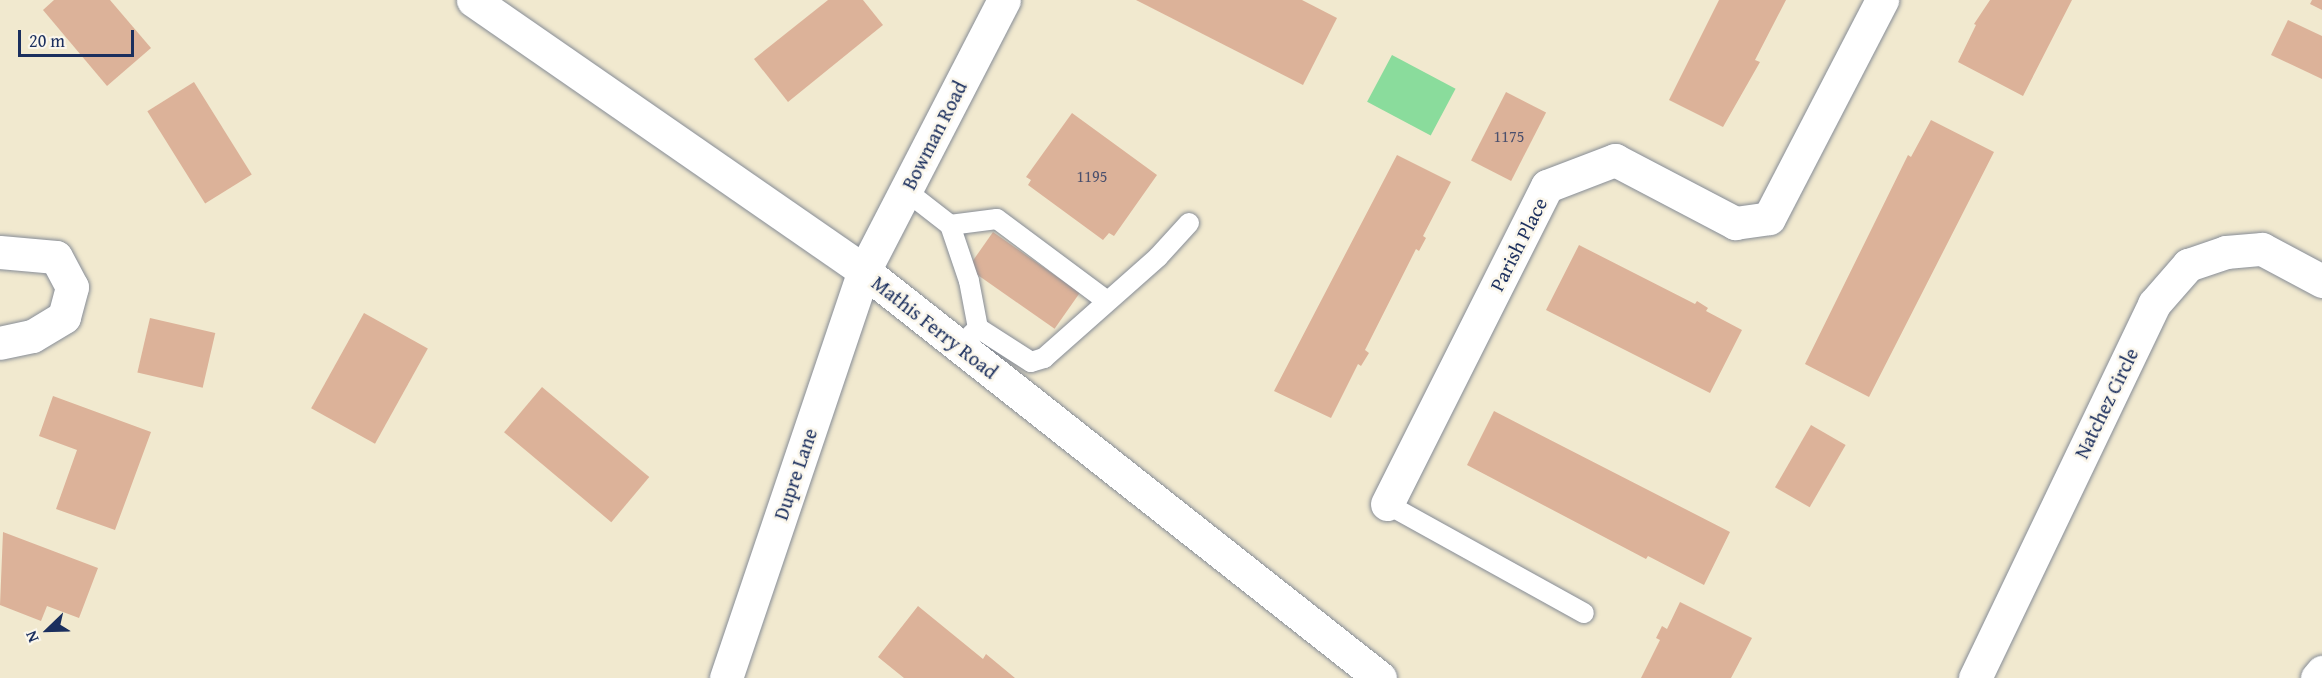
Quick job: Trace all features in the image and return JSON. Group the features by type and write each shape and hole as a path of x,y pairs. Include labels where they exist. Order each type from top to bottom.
{"street":[{"name":"Mathis Ferry Road","path":"473,0 864,271 969,337 1380,678"},
{"name":"Bowman Road","path":"864,271 1004,0"},
{"name":"Parish Place","path":"1387,504 1547,186 1615,160 1735,223 1769,218 1882,0"},
{"name":"Natchez Circle","path":"1975,678 2154,304 2188,265 2226,252 2262,249 2322,281"},
{"path":"0,252 56,257 72,287 64,317 32,336 0,343"},
{"name":"Dupre Lane","path":"726,678 864,271"},
{"path":"2317,678 2322,672"}],"lane":[{"path":"905,190 950,225 969,281 969,337 1031,362 1044,358 1158,257 1189,223"},
{"path":"950,225 997,219 1107,301"},
{"name":"Parish Place","path":"1387,504 1584,613"}],"green space":[{"path":"1392,55 1456,89 1431,136 1367,102"}],"building":[{"path":"54,0 110,0 151,48 107,86 43,10"},
{"path":"828,0 863,0 883,25 788,102 754,59"},
{"path":"1136,0 1302,0 1337,18 1303,85"},
{"path":"1719,0 1786,0 1755,60 1760,62 1723,127 1669,100"},
{"path":"1990,0 2072,0 2023,96 1958,62 1976,25 1974,24"},
{"path":"2312,0 2322,0 2322,10 2310,4"},
{"path":"2288,20 2322,36 2322,79 2271,55"},
{"path":"194,82 252,174 205,204 147,111"},
{"path":"1506,92 1546,112 1511,181 1471,161"},
{"path":"1072,113 1157,175 1114,236 1109,233 1103,240 1028,185 1031,180 1026,177"},
{"path":"1931,120 1994,152 1869,397 1805,364 1908,155 1911,157"},
{"path":"1397,155 1451,182 1423,236 1426,238 1419,251 1416,249 1365,350 1369,353 1361,366 1358,364 1331,418 1274,391"},
{"path":"993,232 1080,293 1055,329 968,268"},
{"path":"1579,245 1695,304 1697,301 1708,308 1706,311 1742,330 1710,393 1546,310"},
{"path":"364,313 428,348 375,444 311,408"},
{"path":"150,318 215,333 203,388 137,373"},
{"path":"542,387 649,477 611,522 504,432"},
{"path":"53,396 151,432 115,530 56,509 77,450 39,436"},
{"path":"1494,411 1730,532 1704,585 1648,556 1646,559 1467,465"},
{"path":"1811,425 1846,445 1810,507 1775,487"},
{"path":"3,532 98,568 79,618 47,606 41,621 0,605"},
{"path":"1680,602 1752,638 1731,678 1641,678 1660,640 1656,638 1662,626 1667,629"},
{"path":"918,606 983,659 986,654 1015,678 904,678 878,657"}]}
